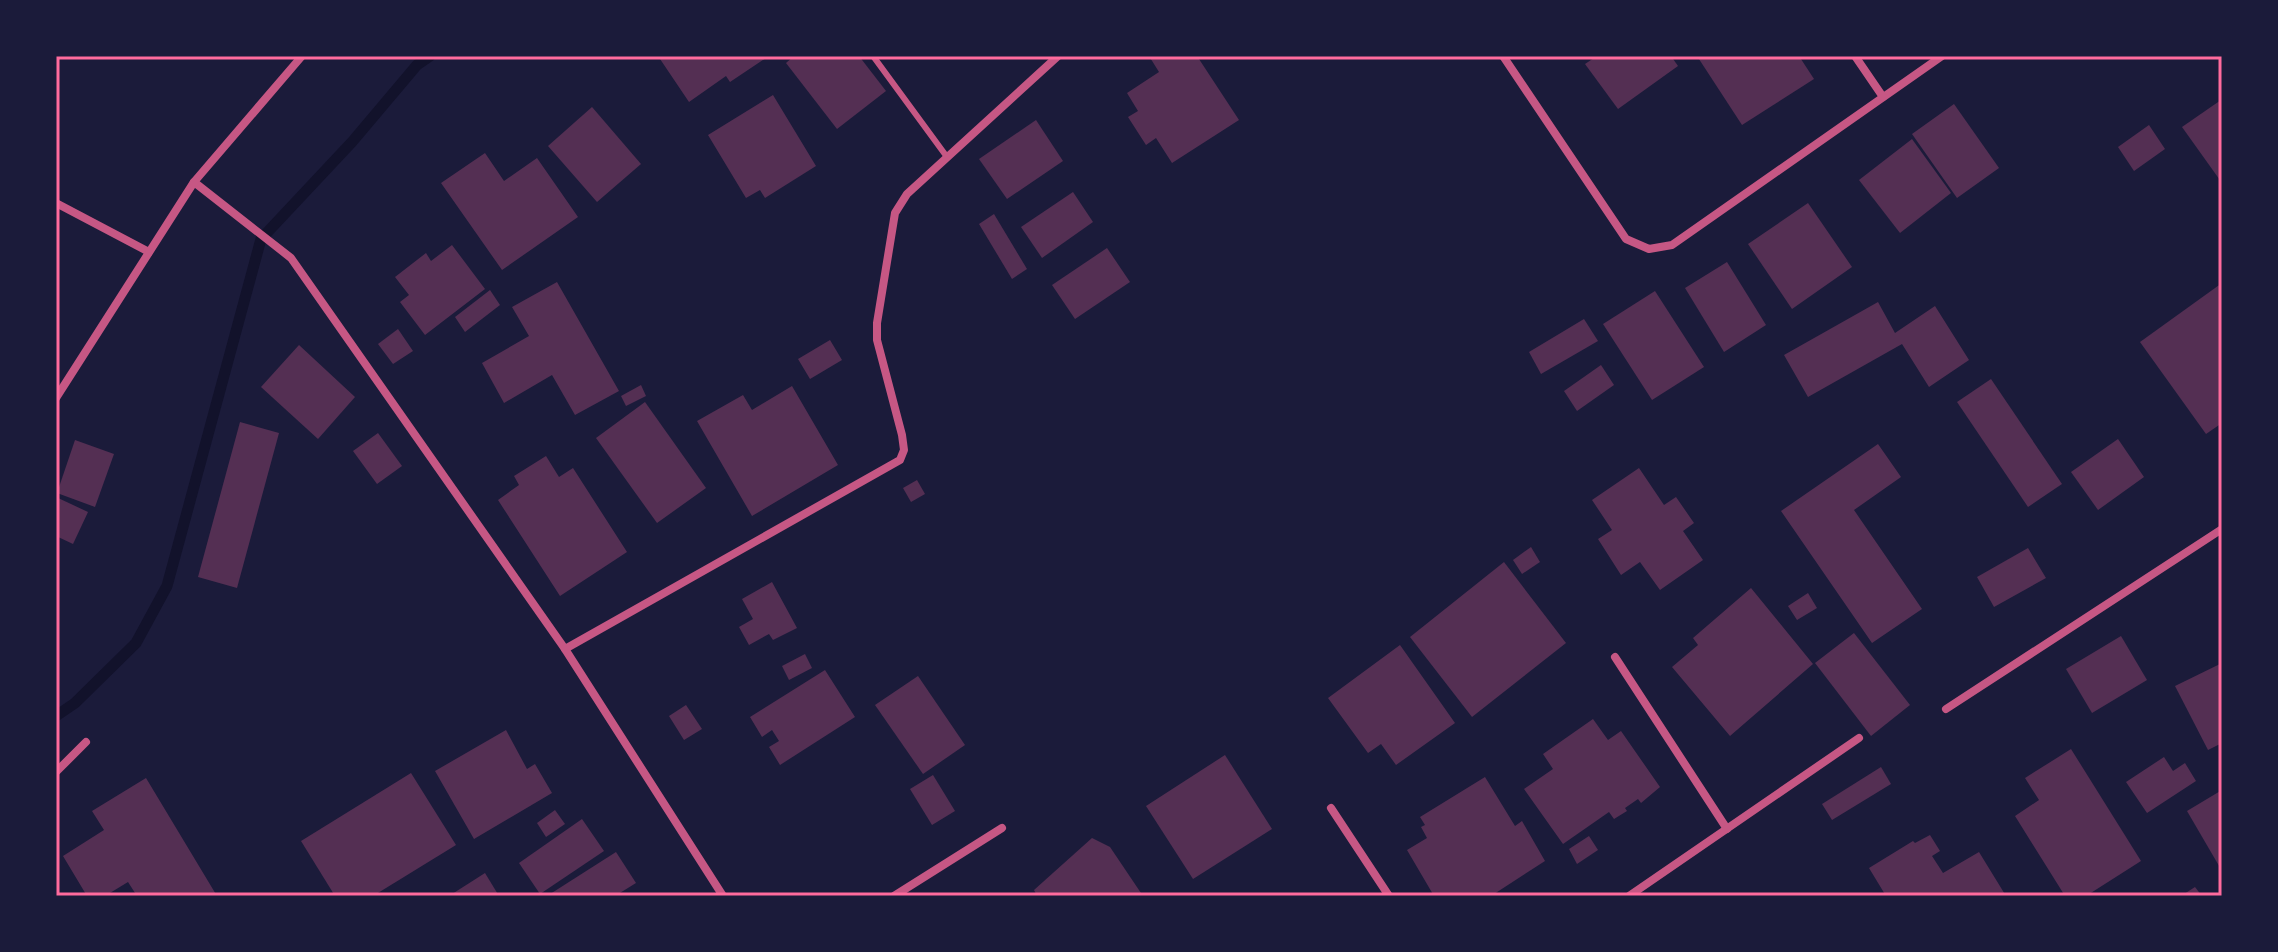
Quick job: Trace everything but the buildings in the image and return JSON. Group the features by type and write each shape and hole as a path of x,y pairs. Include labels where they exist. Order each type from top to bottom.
{"street":[{"path":"56,398 194,182 302,56"},
{"path":"565,649 900,460 904,450 902,435 877,340 879,300 895,213 907,194 1058,56"},
{"path":"1503,56 1626,239 1649,249 1672,245 1942,56"},
{"path":"1855,56 1883,97"},
{"path":"194,182 291,258 565,649 723,896"},
{"path":"56,203 149,252"},
{"path":"1946,709 2222,529"},
{"path":"1615,657 1727,829"},
{"path":"1629,896 1859,738"},
{"path":"56,772 86,742"},
{"path":"1331,808 1389,896"},
{"path":"894,896 1002,828"}],"lane":[{"path":"873,56 947,157"}],"waterway":[{"path":"56,716 75,703 136,643 167,586 261,239 352,142 417,65 430,56"}]}
